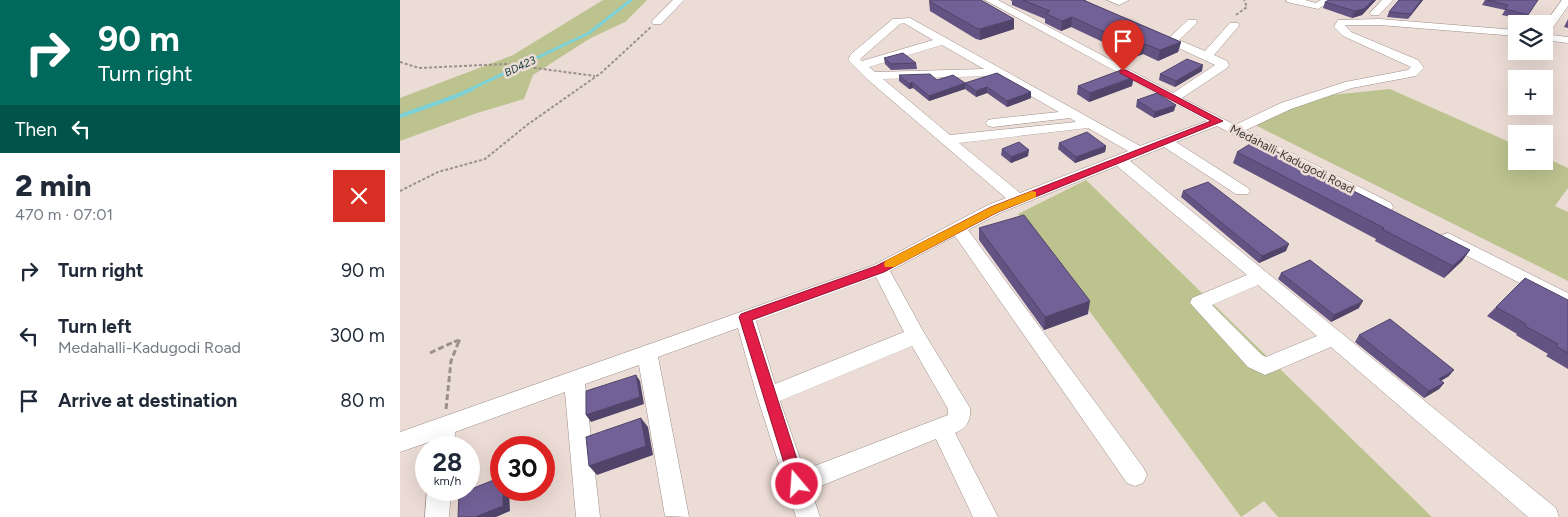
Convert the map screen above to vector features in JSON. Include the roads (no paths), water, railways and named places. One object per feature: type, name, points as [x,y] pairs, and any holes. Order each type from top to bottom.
[{"type":"street","points":[[657,22],[680,0]]},
{"type":"street","name":"Medahalli-Kadugodi Road","points":[[990,0],[1173,98],[1401,215]]},
{"type":"street","points":[[1112,0],[1119,2],[1124,0]]},
{"type":"street","points":[[1291,0],[1322,6],[1328,0]]},
{"type":"street","points":[[1375,13],[1388,0]]},
{"type":"street","points":[[1553,21],[1567,0]]},
{"type":"street","points":[[1018,200],[871,76],[854,60],[855,56],[897,20],[908,21],[1140,152]]},
{"type":"street","points":[[1207,56],[1232,20]]},
{"type":"street","points":[[1173,98],[1223,66],[1223,64],[1207,56],[1172,41],[1192,22]]},
{"type":"street","points":[[1235,130],[1286,106],[1349,84],[1412,73],[1418,68],[1414,64],[1347,34],[1339,27],[1342,22],[1380,22],[1508,32]]},
{"type":"street","points":[[1553,35],[1568,40]]},
{"type":"street","points":[[860,66],[942,41]]},
{"type":"street","points":[[871,76],[998,72]]},
{"type":"street","points":[[934,129],[1072,114]]},
{"type":"street","points":[[443,436],[574,380],[880,269],[994,210],[1218,121]]},
{"type":"street","points":[[946,140],[1090,124]]},
{"type":"street","points":[[1166,142],[1242,191]]},
{"type":"street","points":[[1119,160],[1154,186],[1547,517]]},
{"type":"street","points":[[958,228],[1135,475]]},
{"type":"street","points":[[1436,233],[1568,301]]},
{"type":"street","points":[[797,484],[955,423],[960,417],[959,408],[916,336],[880,269]]},
{"type":"street","points":[[1261,276],[1199,303],[1255,361],[1265,367],[1334,337]]},
{"type":"street","points":[[745,317],[768,396],[808,517]]},
{"type":"street","points":[[768,396],[916,336]]},
{"type":"street","points":[[647,354],[677,516]]},
{"type":"street","points":[[574,380],[588,517]]},
{"type":"street","points":[[941,427],[986,517]]},
{"type":"street","points":[[400,442],[415,440]]},
{"type":"street","points":[[437,517],[438,501]]},
{"type":"waterway","name":"BD423","points":[[469,90],[589,33],[631,0]]},
{"type":"waterway","name":"BD423","points":[[400,116],[472,89]]}]
